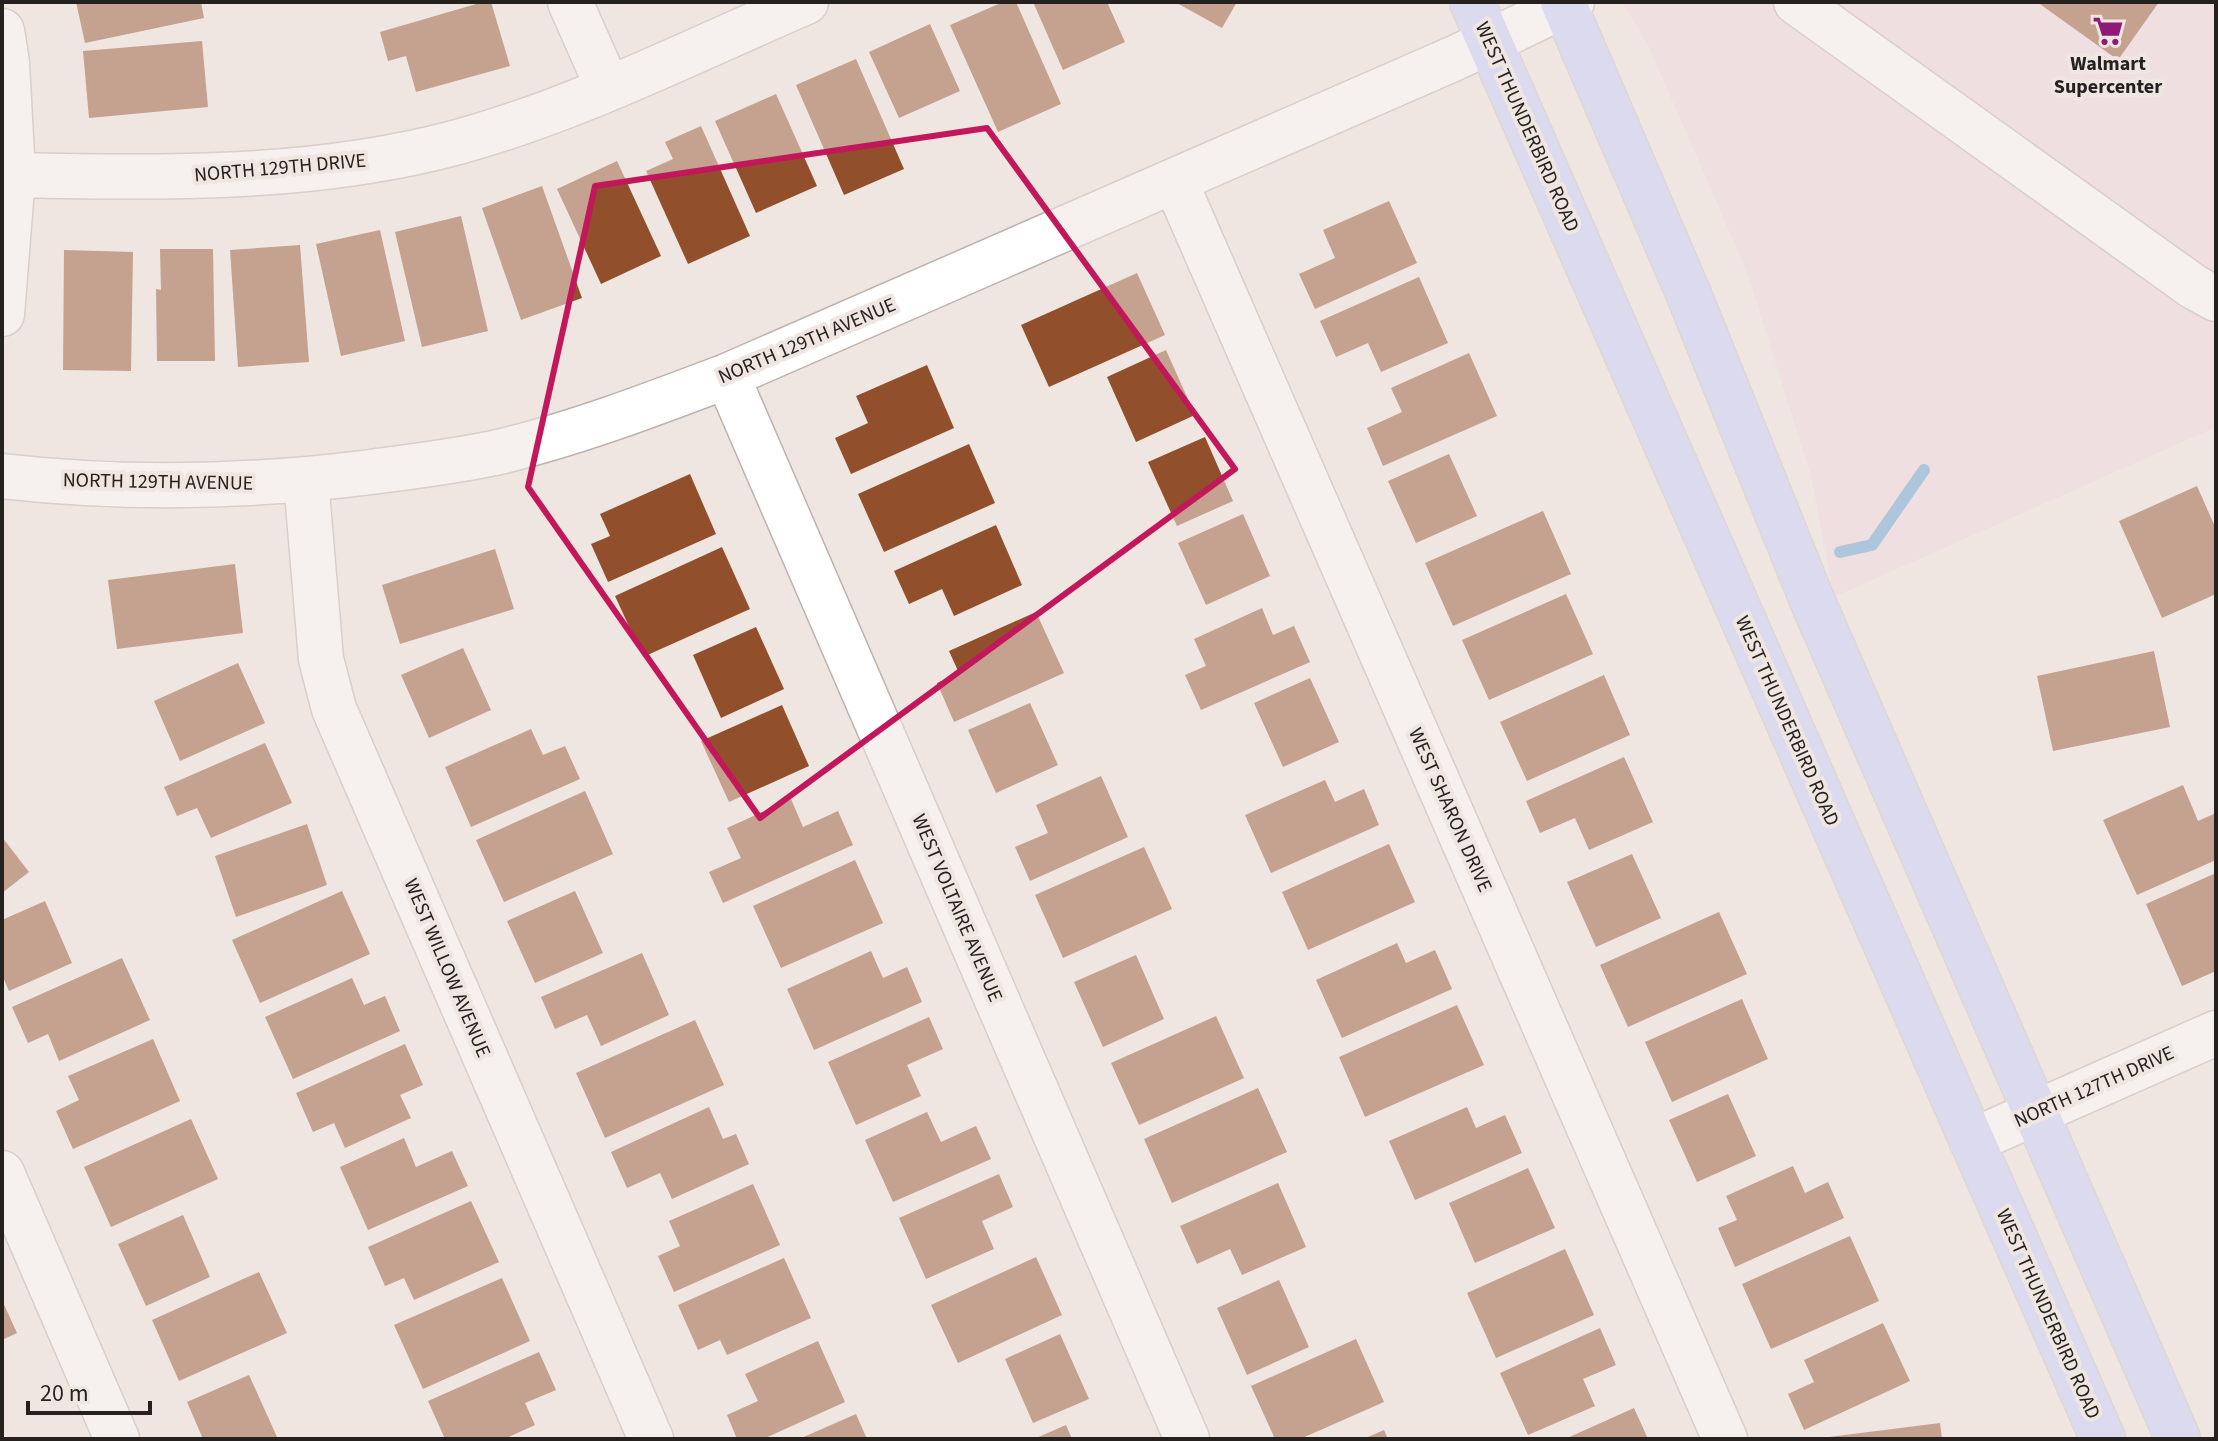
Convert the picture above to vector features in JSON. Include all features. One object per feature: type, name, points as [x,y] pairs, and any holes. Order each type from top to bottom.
[{"type":"main road","name":"WEST THUNDERBIRD ROAD","points":[[1472,2],[2103,1439]]},
{"type":"main road","points":[[1567,3],[1812,600],[2178,1439]]},
{"type":"street","points":[[570,2],[608,88]]},
{"type":"street","name":"NORTH 129TH DRIVE","points":[[13,175],[131,178],[320,168],[383,159],[521,123],[806,2]]},
{"type":"street","points":[[1796,2],[2194,287],[2216,299]]},
{"type":"street","name":"NORTH 129TH AVENUE","points":[[2,476],[120,485],[196,486],[306,480],[404,468],[501,451],[614,419],[727,376],[1175,181],[1490,43],[1567,3]]},
{"type":"street","points":[[2,31],[7,63],[13,175],[2,314]]},
{"type":"street","name":"WEST SHARON DRIVE","points":[[1175,181],[1725,1439]]},
{"type":"street","name":"WEST VOLTAIRE AVENUE","points":[[727,376],[1187,1439]]},
{"type":"street","name":"WEST WILLOW AVENUE","points":[[306,480],[321,659],[334,709],[651,1439]]},
{"type":"street","name":"NORTH 127TH DRIVE","points":[[1972,1141],[2216,1033]]},
{"type":"street","points":[[2,1173],[117,1439]]},
{"type":"highlighted area","points":[[987,128],[1235,469],[760,818],[528,487],[595,186]]},
{"type":"shaded area","points":[[1622,2],[2216,2],[2216,427],[1834,597],[1811,476],[1747,272],[1648,45]]},
{"type":"building","points":[[76,2],[201,2],[204,18],[85,43]]},
{"type":"building","points":[[491,2],[510,66],[416,92],[406,56],[388,61],[380,32]]},
{"type":"building","points":[[1003,2],[1016,2],[1061,104],[998,132],[950,25]]},
{"type":"building","points":[[1033,2],[1107,2],[1125,42],[1063,70]]},
{"type":"building","points":[[1175,2],[1237,2],[1222,28]]},
{"type":"building","name":"Walmart Supercenter","points":[[2037,2],[2159,2],[2118,60]]},
{"type":"building","points":[[930,24],[960,91],[899,118],[869,52]]},
{"type":"building","points":[[202,41],[208,107],[89,118],[83,51]]},
{"type":"building","points":[[856,59],[904,169],[844,195],[796,85]]},
{"type":"building","points":[[776,94],[817,186],[756,213],[715,121]]},
{"type":"building","points":[[701,126],[750,236],[688,264],[646,171],[673,159],[665,142]]},
{"type":"building","points":[[617,161],[661,256],[601,284],[557,189]]},
{"type":"building","points":[[542,186],[582,298],[521,320],[482,208]]},
{"type":"building","points":[[1389,201],[1417,263],[1315,309],[1299,274],[1335,258],[1323,230]]},
{"type":"building","points":[[461,216],[488,331],[422,347],[395,232]]},
{"type":"building","points":[[380,230],[405,341],[341,356],[316,244]]},
{"type":"building","points":[[300,245],[309,362],[238,367],[230,250]]},
{"type":"building","points":[[160,249],[213,249],[215,361],[157,361],[156,289],[161,290]]},
{"type":"building","points":[[64,250],[133,252],[131,371],[63,370]]},
{"type":"building","points":[[1137,273],[1165,335],[1049,387],[1021,325]]},
{"type":"building","points":[[1419,277],[1448,343],[1381,372],[1368,343],[1336,357],[1320,321]]},
{"type":"building","points":[[1166,350],[1195,415],[1136,442],[1107,377]]},
{"type":"building","points":[[1469,353],[1497,416],[1383,466],[1367,428],[1402,412],[1391,388]]},
{"type":"building","points":[[927,365],[954,428],[851,474],[835,438],[868,423],[856,396]]},
{"type":"building","points":[[1205,437],[1233,501],[1177,526],[1148,462]]},
{"type":"building","points":[[969,444],[995,503],[884,552],[858,494]]},
{"type":"building","points":[[1449,454],[1477,516],[1416,543],[1388,481]]},
{"type":"building","points":[[690,474],[716,534],[608,582],[591,544],[610,536],[600,514]]},
{"type":"building","points":[[2197,486],[2216,529],[2216,594],[2162,618],[2119,521]]},
{"type":"building","points":[[1543,511],[1571,574],[1453,626],[1425,563]]},
{"type":"building","points":[[1243,514],[1270,576],[1206,605],[1178,543]]},
{"type":"building","points":[[996,525],[1022,585],[954,616],[942,589],[909,604],[894,571]]},
{"type":"building","points":[[722,547],[750,609],[643,657],[615,596]]},
{"type":"building","points":[[495,549],[514,609],[400,644],[382,585]]},
{"type":"building","points":[[235,564],[243,633],[117,649],[108,580]]},
{"type":"building","points":[[1566,594],[1593,654],[1489,700],[1462,640]]},
{"type":"building","points":[[1262,608],[1273,635],[1294,626],[1310,662],[1201,710],[1185,675],[1206,666],[1194,639]]},
{"type":"building","points":[[1036,612],[1064,673],[954,722],[937,683],[959,673],[949,651]]},
{"type":"building","points":[[756,627],[784,689],[721,718],[693,655]]},
{"type":"building","points":[[463,648],[491,710],[429,738],[401,675]]},
{"type":"building","points":[[2154,651],[2170,727],[2053,751],[2037,676]]},
{"type":"building","points":[[238,663],[265,723],[180,761],[154,701]]},
{"type":"building","points":[[1604,675],[1630,735],[1527,781],[1500,722]]},
{"type":"building","points":[[1310,678],[1339,742],[1283,767],[1254,703]]},
{"type":"building","points":[[1030,703],[1058,765],[996,793],[968,730]]},
{"type":"building","points":[[782,705],[809,766],[729,802],[701,741]]},
{"type":"building","points":[[531,729],[543,755],[565,746],[580,779],[471,827],[445,767]]},
{"type":"building","points":[[265,743],[292,803],[211,838],[197,808],[177,816],[164,787]]},
{"type":"building","points":[[1624,757],[1653,822],[1589,850],[1575,818],[1540,833],[1526,801]]},
{"type":"building","points":[[1101,776],[1128,837],[1030,881],[1015,847],[1048,833],[1036,805]]},
{"type":"building","points":[[1325,780],[1335,802],[1364,789],[1379,825],[1271,873],[1245,815]]},
{"type":"building","points":[[2183,785],[2198,821],[2216,813],[2216,860],[2137,895],[2103,820]]},
{"type":"building","points":[[585,791],[613,854],[504,902],[476,840]]},
{"type":"building","points":[[791,799],[803,827],[838,811],[853,845],[723,903],[709,872],[741,858],[727,828]]},
{"type":"building","points":[[307,824],[327,885],[236,917],[215,856]]},
{"type":"building","points":[[2,837],[29,872],[2,893]]},
{"type":"building","points":[[1389,844],[1415,902],[1308,950],[1282,892]]},
{"type":"building","points":[[1144,847],[1172,909],[1063,958],[1035,895]]},
{"type":"building","points":[[1632,854],[1661,918],[1596,947],[1567,882]]},
{"type":"building","points":[[855,860],[883,923],[781,968],[753,906]]},
{"type":"building","points":[[2216,873],[2216,971],[2182,986],[2146,904]]},
{"type":"building","points":[[342,891],[370,954],[260,1003],[232,940]]},
{"type":"building","points":[[575,891],[603,953],[535,983],[507,921]]},
{"type":"building","points":[[45,901],[72,963],[9,991],[2,975],[2,920]]},
{"type":"building","points":[[1719,912],[1747,974],[1628,1027],[1600,965]]},
{"type":"building","points":[[1397,943],[1406,963],[1435,950],[1452,989],[1342,1038],[1316,980]]},
{"type":"building","points":[[871,951],[883,978],[907,967],[922,1002],[814,1050],[787,989]]},
{"type":"building","points":[[642,953],[669,1015],[601,1046],[587,1015],[555,1029],[541,997]]},
{"type":"building","points":[[1136,955],[1164,1019],[1103,1047],[1074,982]]},
{"type":"building","points":[[122,958],[150,1020],[59,1061],[48,1034],[28,1043],[12,1007]]},
{"type":"building","points":[[352,978],[364,1005],[385,996],[400,1031],[293,1079],[265,1017]]},
{"type":"building","points":[[1742,999],[1768,1059],[1672,1102],[1645,1042]]},
{"type":"building","points":[[1457,1005],[1484,1065],[1365,1117],[1339,1057]]},
{"type":"building","points":[[1216,1016],[1244,1078],[1139,1125],[1111,1063]]},
{"type":"building","points":[[929,1017],[943,1049],[907,1065],[921,1096],[856,1125],[828,1062]]},
{"type":"building","points":[[695,1020],[724,1085],[605,1138],[576,1073]]},
{"type":"building","points":[[153,1039],[180,1101],[73,1149],[56,1111],[79,1100],[68,1076]]},
{"type":"building","points":[[405,1044],[423,1085],[400,1095],[411,1118],[345,1148],[334,1123],[313,1132],[296,1093]]},
{"type":"building","points":[[1258,1088],[1287,1152],[1172,1203],[1144,1139]]},
{"type":"building","points":[[1728,1094],[1756,1156],[1697,1182],[1669,1120]]},
{"type":"building","points":[[709,1107],[723,1139],[736,1134],[749,1164],[672,1199],[660,1173],[627,1188],[611,1152]]},
{"type":"building","points":[[1467,1107],[1476,1128],[1505,1115],[1522,1153],[1415,1200],[1389,1141]]},
{"type":"building","points":[[927,1112],[941,1142],[976,1126],[991,1159],[893,1202],[865,1140]]},
{"type":"building","points":[[191,1119],[218,1179],[111,1227],[84,1167]]},
{"type":"building","points":[[404,1138],[416,1167],[452,1151],[468,1186],[368,1230],[340,1167]]},
{"type":"building","points":[[1793,1166],[1805,1193],[1828,1182],[1844,1218],[1735,1267],[1718,1228],[1737,1220],[1726,1196]]},
{"type":"building","points":[[1528,1168],[1555,1228],[1475,1263],[1449,1203]]},
{"type":"building","points":[[999,1174],[1013,1207],[982,1221],[994,1249],[926,1279],[899,1218]]},
{"type":"building","points":[[1278,1183],[1306,1247],[1242,1275],[1230,1249],[1197,1264],[1180,1226]]},
{"type":"building","points":[[753,1184],[780,1245],[674,1292],[658,1256],[680,1246],[669,1221]]},
{"type":"building","points":[[471,1201],[499,1262],[414,1300],[404,1278],[385,1286],[368,1247]]},
{"type":"building","points":[[183,1215],[210,1277],[146,1306],[118,1244]]},
{"type":"building","points":[[1850,1236],[1879,1301],[1771,1349],[1742,1284]]},
{"type":"building","points":[[1565,1249],[1594,1315],[1496,1358],[1467,1293]]},
{"type":"building","points":[[1036,1257],[1062,1315],[958,1363],[931,1305]]},
{"type":"building","points":[[784,1258],[811,1318],[727,1355],[720,1340],[698,1350],[678,1305]]},
{"type":"building","points":[[259,1272],[287,1333],[179,1381],[152,1320]]},
{"type":"building","points":[[502,1278],[530,1341],[423,1389],[394,1325]]},
{"type":"building","points":[[1279,1280],[1309,1347],[1247,1375],[1217,1308]]},
{"type":"building","points":[[2,1300],[17,1333],[2,1340]]},
{"type":"building","points":[[1883,1323],[1910,1381],[1804,1430],[1788,1394],[1814,1382],[1804,1360]]},
{"type":"building","points":[[1600,1328],[1616,1365],[1583,1379],[1595,1406],[1528,1435],[1500,1373]]},
{"type":"building","points":[[1060,1334],[1089,1399],[1033,1423],[1005,1359]]},
{"type":"building","points":[[1356,1339],[1384,1402],[1300,1439],[1275,1439],[1251,1386]]},
{"type":"building","points":[[818,1341],[845,1402],[763,1439],[737,1439],[727,1415],[758,1401],[745,1374]]},
{"type":"building","points":[[539,1352],[556,1390],[525,1403],[535,1425],[504,1439],[445,1439],[428,1401]]},
{"type":"building","points":[[249,1375],[277,1437],[203,1439],[187,1402]]},
{"type":"building","points":[[1634,1408],[1648,1439],[1565,1439]]},
{"type":"building","points":[[856,1414],[867,1439],[799,1439]]},
{"type":"building","points":[[1940,1423],[1942,1439],[1829,1439],[1829,1437]]},
{"type":"building","points":[[1066,1425],[1072,1439],[1034,1439]]},
{"type":"building","points":[[1384,1430],[1388,1439],[1363,1439]]},
{"type":"waterway","points":[[1840,552],[1872,545],[1924,470]]},
{"type":"place","name":"Walmart Supercenter","points":[[2108,31]]}]
